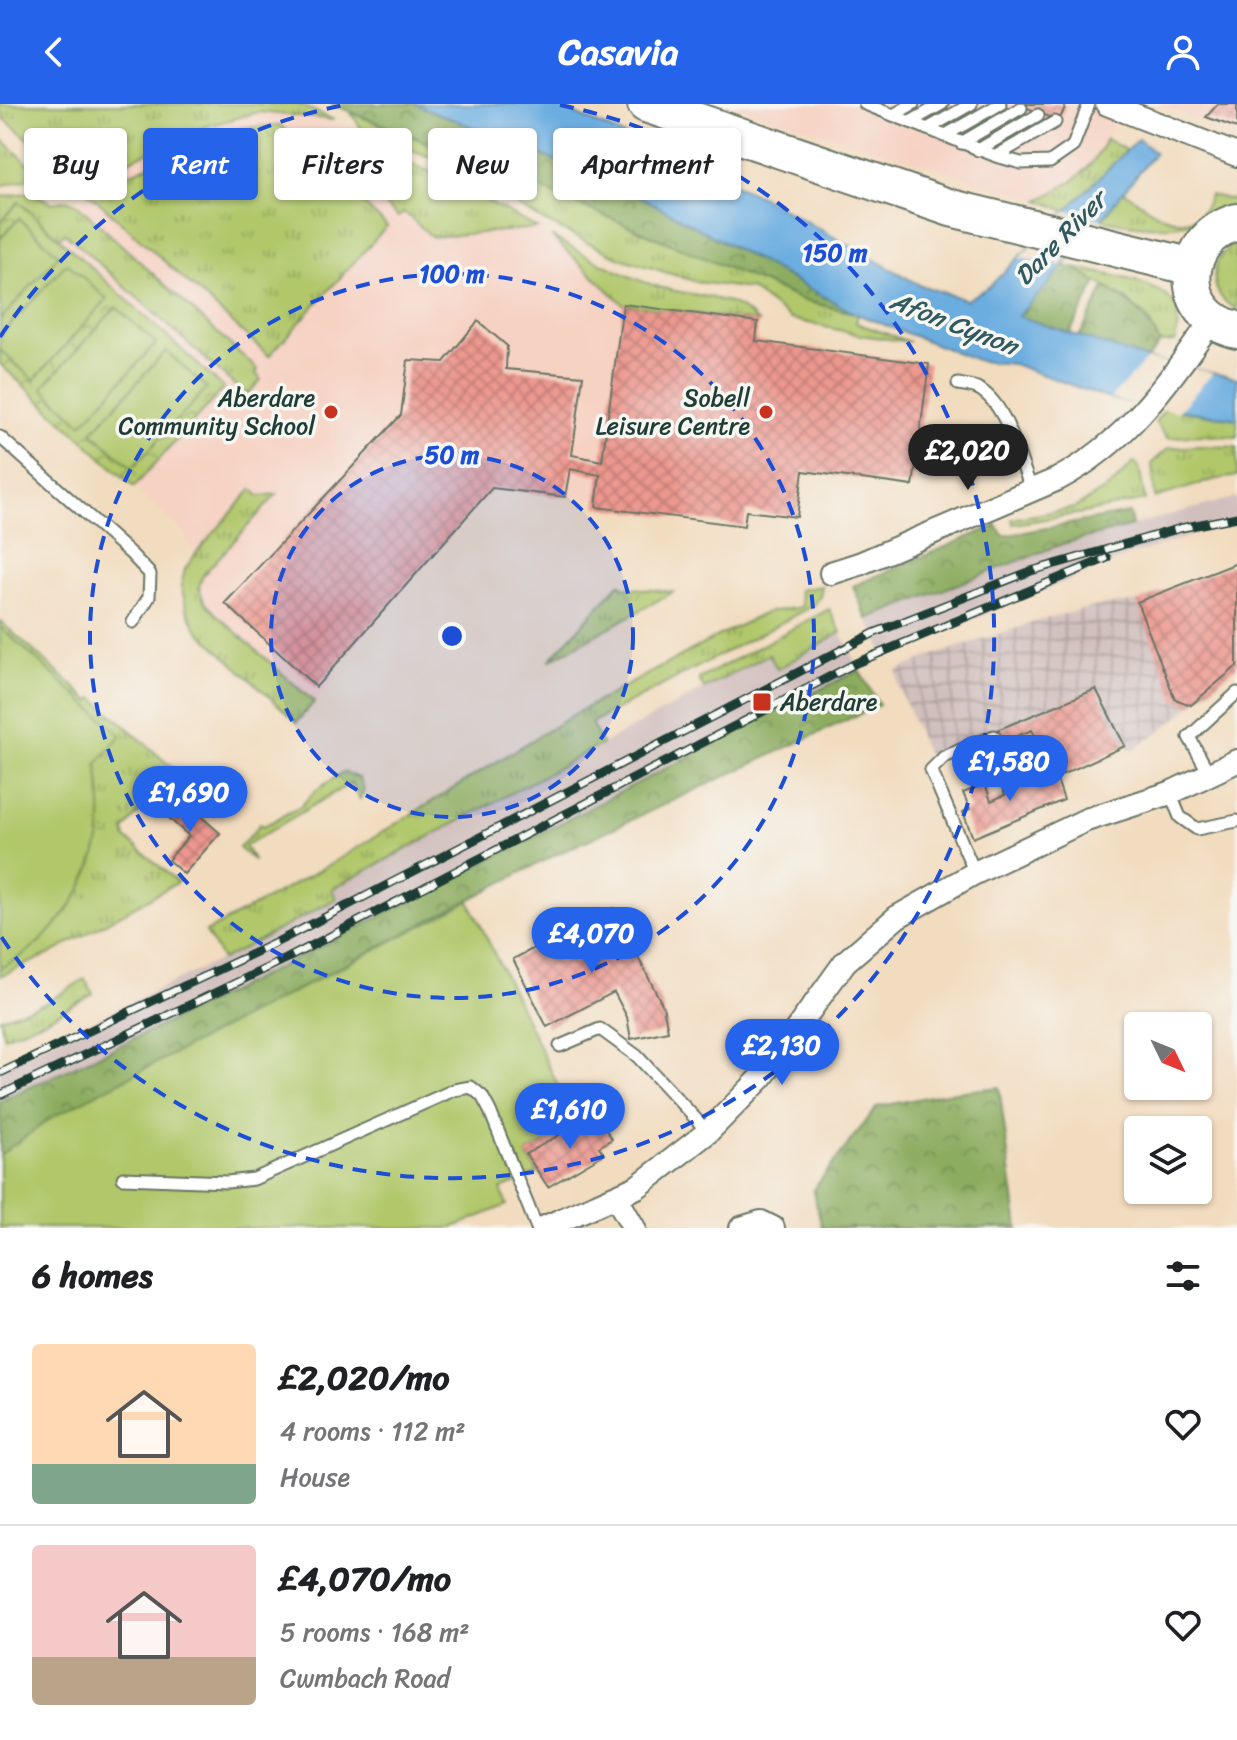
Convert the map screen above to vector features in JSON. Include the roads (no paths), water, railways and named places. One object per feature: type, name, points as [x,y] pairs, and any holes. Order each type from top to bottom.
[{"type":"main road","points":[[646,104],[951,208],[1193,267]]},
{"type":"main road","points":[[1225,324],[1195,296],[1193,267],[1198,250],[1209,236],[1224,225],[1237,222]]},
{"type":"street","points":[[1107,104],[1237,155]]},
{"type":"street","points":[[831,573],[859,564],[1082,466],[1106,450],[1148,406],[1179,366],[1225,324]]},
{"type":"street","points":[[540,1228],[637,1187],[708,1132],[762,1077],[845,962],[897,917],[975,873],[1086,820],[1170,793],[1237,761]]},
{"type":"street","points":[[616,1197],[634,1228]]},
{"type":"street","points":[[741,1228],[761,1222],[773,1228]]},
{"type":"lane","points":[[893,115],[913,104]]},
{"type":"lane","points":[[910,122],[942,104]]},
{"type":"lane","points":[[927,129],[971,104]]},
{"type":"lane","points":[[944,136],[1000,104]]},
{"type":"lane","points":[[875,106],[978,150],[1021,163],[1050,162],[1073,146],[1089,104]]},
{"type":"lane","points":[[961,143],[1021,108]]},
{"type":"lane","points":[[978,150],[1038,115]]},
{"type":"lane","points":[[996,156],[1055,122]]},
{"type":"lane","points":[[958,384],[977,388],[991,399],[1003,417],[1032,490]]},
{"type":"lane","points":[[0,437],[150,574],[149,597],[133,622]]},
{"type":"lane","points":[[1210,775],[1189,737],[1237,693]]},
{"type":"lane","points":[[975,873],[931,770],[944,757],[994,736]]},
{"type":"lane","points":[[1170,793],[1180,817],[1197,829],[1237,821]]},
{"type":"lane","points":[[560,1046],[600,1029],[637,1056],[708,1132]]},
{"type":"lane","points":[[123,1178],[227,1182],[254,1179],[454,1090],[471,1087],[482,1096],[490,1111],[540,1228]]},
{"type":"water","points":[[415,104],[553,104],[607,128],[553,128],[553,160],[537,153],[537,128],[474,128]]},
{"type":"water","points":[[1138,139],[1155,153],[1071,257],[1018,316],[1147,359],[1237,378],[1237,419],[1110,399],[1013,364],[979,361],[854,313],[646,200],[741,200],[741,188],[920,285],[966,300],[990,286]]},
{"type":"railway","points":[[0,1073],[275,943],[874,633],[1031,571],[1181,528],[1237,517]]},
{"type":"railway","points":[[0,1095],[286,959],[856,663],[1107,558]]},
{"type":"place","name":"Aberdare Community School","points":[[331,412]]},
{"type":"place","name":"Sobell Leisure Centre","points":[[766,412]]},
{"type":"place","name":"Aberdare","points":[[762,702]]},
{"type":"water label","name":"Dare River","points":[[1060,238]]},
{"type":"water label","name":"Afon Cynon","points":[[954,323]]}]
